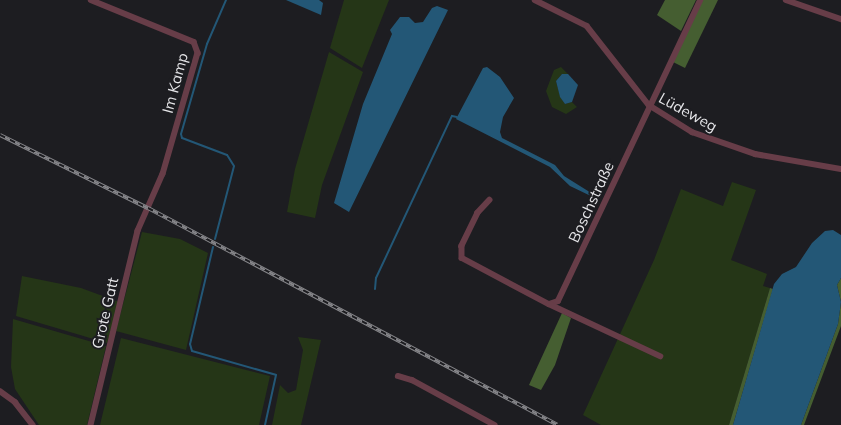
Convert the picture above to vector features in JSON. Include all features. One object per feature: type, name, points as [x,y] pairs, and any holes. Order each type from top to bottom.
[{"type":"street","name":"Im Kamp","points":[[91,0],[194,42],[198,48],[163,174],[148,208]]},
{"type":"street","name":"Lüdeweg","points":[[535,0],[580,21],[594,33],[649,105],[692,132],[732,148],[841,169]]},
{"type":"street","name":"Boschstraße","points":[[549,304],[558,301],[567,284],[649,105],[700,0]]},
{"type":"street","points":[[786,0],[841,19]]},
{"type":"street","points":[[490,200],[478,213],[462,246],[462,258],[549,304],[660,356]]},
{"type":"street","name":"Grote Gatt","points":[[91,425],[132,255],[148,208]]},
{"type":"street","points":[[398,376],[412,380],[495,425]]},
{"type":"street","points":[[0,391],[16,402],[33,425]]},
{"type":"green space","points":[[344,0],[389,0],[362,68],[330,48]]},
{"type":"green space","points":[[665,0],[696,0],[681,31],[657,15]]},
{"type":"green space","points":[[702,0],[718,0],[685,68],[673,62]]},
{"type":"green space","points":[[329,52],[363,72],[322,185],[315,218],[287,212],[295,169]]},
{"type":"green space","points":[[561,67],[568,74],[562,74],[556,81],[560,96],[565,104],[572,102],[577,107],[566,114],[552,107],[546,91],[554,70]]},
{"type":"green space","points":[[732,182],[756,190],[731,260],[767,274],[763,286],[770,288],[729,425],[601,425],[583,415],[654,260],[681,189],[723,206]]},
{"type":"green space","points":[[142,232],[180,239],[208,253],[186,350],[116,331]]},
{"type":"green space","points":[[22,276],[81,288],[119,302],[107,343],[16,316]]},
{"type":"green space","points":[[841,278],[841,302],[837,285]]},
{"type":"green space","points":[[770,288],[773,289],[733,425],[729,425]]},
{"type":"green space","points":[[841,302],[841,326],[804,425],[801,425],[838,324]]},
{"type":"green space","points":[[562,313],[571,318],[555,365],[541,390],[529,385]]},
{"type":"green space","points":[[13,319],[106,346],[87,425],[39,425],[15,389],[11,367]]},
{"type":"green space","points":[[298,337],[321,340],[301,425],[272,425],[280,385],[288,393],[296,390],[303,350]]},
{"type":"green space","points":[[121,338],[270,376],[259,425],[100,425]]},
{"type":"water","points":[[286,0],[319,0],[323,3],[321,15]]},
{"type":"water","points":[[437,6],[448,10],[349,212],[334,203],[363,104],[392,34],[390,30],[400,17],[409,17],[415,23],[423,22],[432,8]]},
{"type":"water","points":[[487,67],[500,77],[514,98],[503,117],[500,132],[502,138],[555,165],[564,176],[596,196],[595,198],[570,186],[550,167],[456,119],[483,68]]},
{"type":"water","points":[[562,74],[568,74],[578,85],[572,102],[565,104],[560,97],[556,81]]},
{"type":"water","points":[[833,230],[841,235],[841,278],[837,285],[841,302],[838,324],[801,425],[733,425],[774,284],[782,274],[796,267],[812,243],[825,231]]},
{"type":"waterway","points":[[215,239],[234,166],[227,155],[182,138],[181,134],[207,44],[226,0]]},
{"type":"waterway","points":[[375,289],[376,278],[452,116],[457,117]]},
{"type":"waterway","points":[[213,247],[190,344],[192,351],[276,375],[265,425]]},
{"type":"railway","points":[[0,135],[148,208],[557,425]]}]
